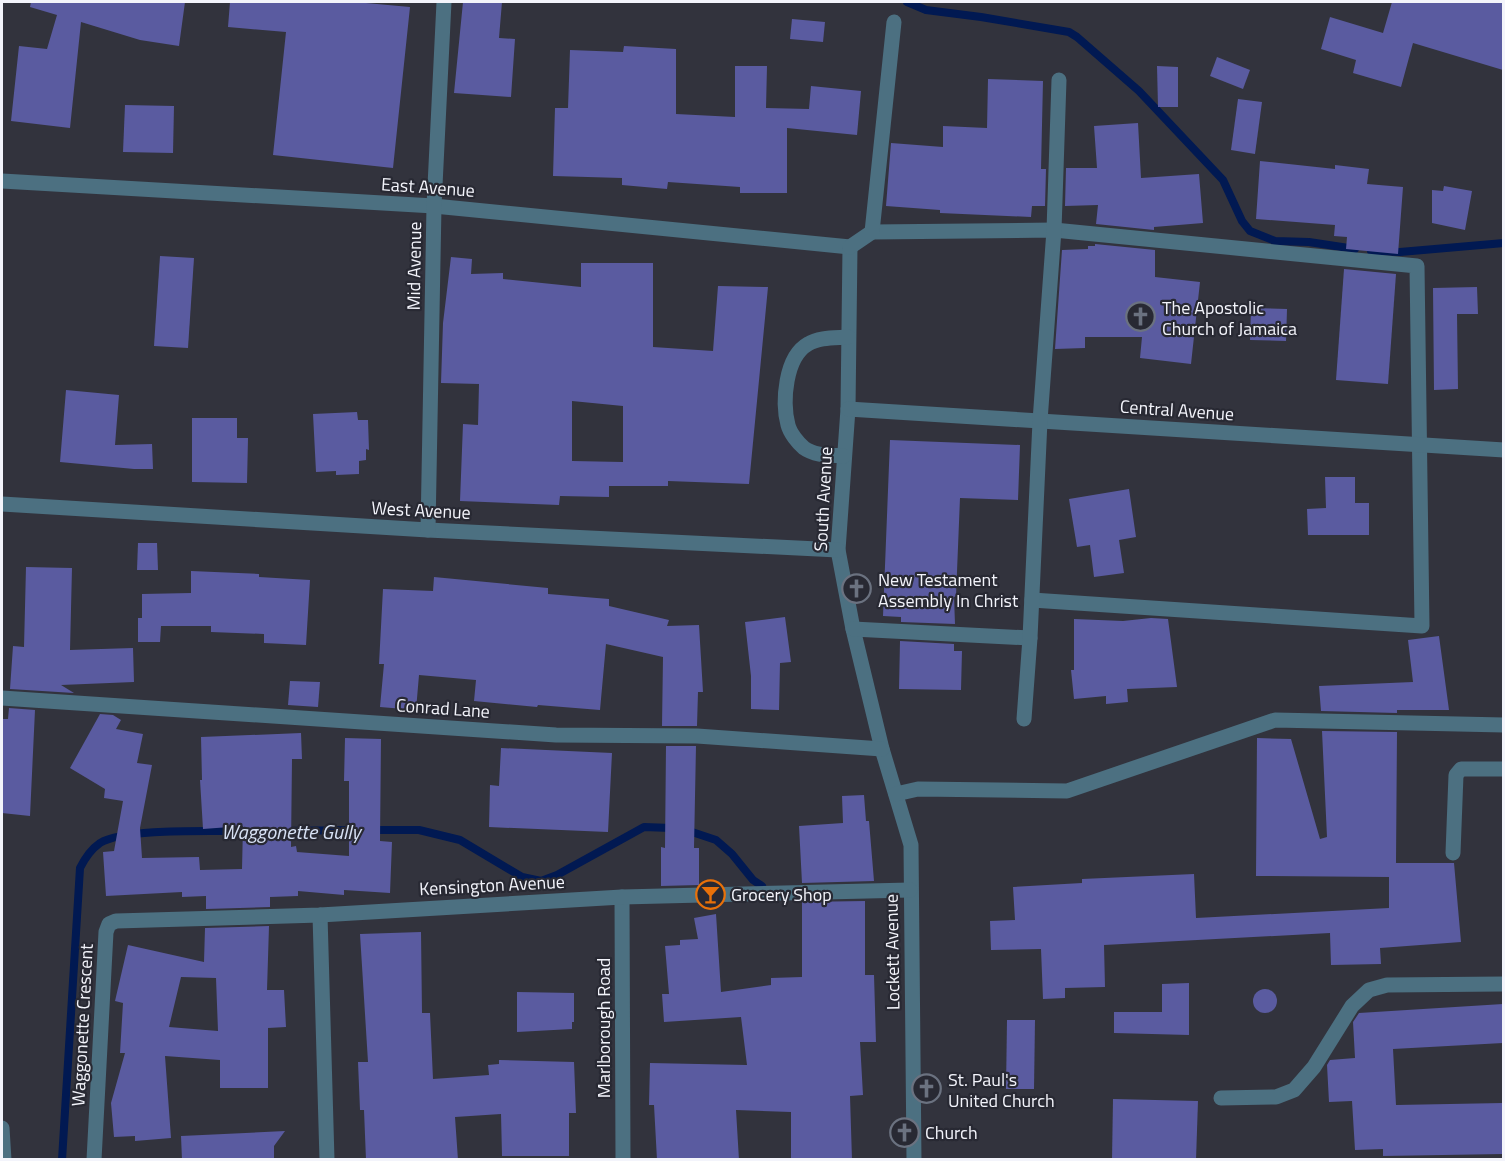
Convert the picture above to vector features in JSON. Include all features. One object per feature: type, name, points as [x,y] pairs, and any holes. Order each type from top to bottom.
[{"type":"street","name":"Mid Avenue","points":[[428,530],[434,206],[444,2]]},
{"type":"street","points":[[872,232],[894,22]]},
{"type":"street","points":[[1024,719],[1040,421],[1054,230],[1059,80]]},
{"type":"street","name":"East Avenue","points":[[2,181],[434,206],[850,247]]},
{"type":"street","points":[[850,247],[872,232],[1054,230],[1417,266],[1422,626],[1032,600]]},
{"type":"street","name":"South Avenue","points":[[850,247],[848,409],[838,550],[852,629],[882,749]]},
{"type":"street","points":[[844,456],[815,453],[796,440],[788,427],[786,382],[791,364],[798,351],[808,343],[820,339],[848,337]]},
{"type":"street","name":"Central Avenue","points":[[848,409],[1503,450]]},
{"type":"street","name":"West Avenue","points":[[2,504],[428,530],[838,550]]},
{"type":"street","points":[[852,629],[1030,638]]},
{"type":"street","name":"Conrad Lane","points":[[2,698],[556,735],[698,736],[882,749]]},
{"type":"street","points":[[896,794],[918,789],[1067,791],[1275,720],[1503,725]]},
{"type":"street","name":"Lockett Avenue","points":[[882,749],[911,845],[914,1160]]},
{"type":"street","points":[[1453,853],[1456,775],[1461,769],[1503,769]]},
{"type":"street","name":"Kensington Avenue","points":[[320,915],[622,897],[910,890]]},
{"type":"street","name":"Marlborough Road","points":[[622,897],[623,1160]]},
{"type":"street","points":[[320,915],[327,1160]]},
{"type":"street","name":"Waggonette Crescent","points":[[94,1160],[106,932],[109,924],[116,921],[320,915]]},
{"type":"street","points":[[1221,1098],[1276,1097],[1294,1090],[1314,1067],[1352,1006],[1369,990],[1387,985],[1503,984]]},
{"type":"street","points":[[2,1128],[4,1160]]},
{"type":"building","points":[[31,2],[185,2],[179,46],[140,40],[81,22],[70,128],[11,121],[19,46],[47,49],[57,15],[30,7]]},
{"type":"building","points":[[230,2],[355,2],[410,7],[393,168],[273,155],[286,32],[228,27]]},
{"type":"building","points":[[463,2],[502,2],[499,38],[515,39],[511,97],[454,93]]},
{"type":"building","points":[[1392,2],[1503,2],[1503,70],[1413,43],[1401,87],[1353,73],[1356,60],[1321,49],[1330,17],[1383,33]]},
{"type":"building","points":[[792,19],[825,22],[823,42],[790,39]]},
{"type":"building","points":[[624,46],[676,49],[676,114],[735,117],[735,66],[767,66],[766,108],[809,109],[811,86],[861,91],[857,135],[787,128],[787,193],[740,193],[740,187],[668,182],[667,189],[622,185],[622,178],[553,176],[555,108],[568,108],[570,50],[623,52]]},
{"type":"building","points":[[1217,57],[1250,70],[1243,89],[1210,76]]},
{"type":"building","points":[[1157,66],[1178,67],[1178,107],[1158,107]]},
{"type":"building","points":[[988,79],[1043,81],[1041,169],[1046,169],[1045,206],[1032,206],[1031,217],[940,213],[940,210],[886,206],[891,143],[943,147],[943,126],[987,128]]},
{"type":"building","points":[[1238,99],[1262,102],[1255,154],[1231,150]]},
{"type":"building","points":[[125,105],[174,106],[173,153],[123,152]]},
{"type":"building","points":[[1138,123],[1141,178],[1199,174],[1203,223],[1154,227],[1154,230],[1096,224],[1098,205],[1065,206],[1066,168],[1097,168],[1094,126]]},
{"type":"building","points":[[1260,161],[1335,169],[1335,165],[1369,169],[1367,184],[1403,187],[1398,254],[1346,249],[1347,237],[1334,236],[1335,225],[1256,219]]},
{"type":"building","points":[[1444,186],[1472,191],[1465,230],[1432,223],[1432,190],[1443,191]]},
{"type":"building","points":[[1095,244],[1155,250],[1155,277],[1200,282],[1191,364],[1140,358],[1142,337],[1085,337],[1085,348],[1055,349],[1062,250],[1088,249],[1088,246],[1095,246]]},
{"type":"building","points":[[160,256],[194,258],[188,348],[154,346]]},
{"type":"building","points":[[451,257],[472,259],[471,274],[503,273],[503,279],[581,287],[581,263],[653,263],[653,347],[713,351],[718,286],[768,287],[749,484],[668,481],[668,486],[609,486],[609,497],[560,496],[559,505],[460,501],[463,424],[478,425],[479,384],[441,383],[443,323]],"holes":[[[572,401],[623,406],[623,462],[572,461]]]},
{"type":"building","points":[[1344,269],[1396,274],[1388,384],[1336,380]]},
{"type":"building","points":[[1477,287],[1478,314],[1457,314],[1458,389],[1434,390],[1433,288]]},
{"type":"building","points":[[1251,308],[1287,309],[1286,341],[1250,340]]},
{"type":"building","points":[[66,390],[119,395],[115,445],[152,444],[153,469],[60,462]]},
{"type":"building","points":[[357,412],[358,420],[368,420],[369,450],[366,449],[366,460],[359,461],[359,474],[336,475],[336,471],[316,472],[313,414]]},
{"type":"building","points":[[192,418],[237,418],[237,438],[248,438],[247,483],[192,482]]},
{"type":"building","points":[[890,440],[1020,445],[1018,500],[960,498],[956,596],[954,597],[955,624],[901,622],[901,617],[883,616]]},
{"type":"building","points":[[1325,477],[1355,477],[1355,503],[1369,503],[1369,535],[1308,535],[1307,509],[1326,508]]},
{"type":"building","points":[[1129,489],[1136,537],[1119,540],[1124,573],[1094,577],[1090,545],[1077,547],[1069,499]]},
{"type":"building","points":[[138,543],[157,543],[158,570],[137,570]]},
{"type":"building","points":[[26,567],[72,568],[70,650],[133,648],[134,682],[61,685],[74,693],[10,689],[13,646],[24,647]]},
{"type":"building","points":[[191,571],[259,574],[259,577],[310,580],[306,645],[264,643],[264,634],[211,632],[211,626],[161,626],[160,642],[138,642],[138,618],[142,618],[142,594],[191,593]]},
{"type":"building","points":[[434,577],[548,588],[548,594],[609,599],[609,606],[669,620],[667,626],[699,625],[703,692],[698,692],[697,726],[662,726],[663,657],[606,644],[600,710],[474,701],[476,680],[419,675],[416,710],[380,707],[384,664],[379,664],[383,589],[433,591]]},
{"type":"building","points":[[785,617],[791,662],[780,663],[779,710],[751,709],[751,676],[745,622]]},
{"type":"building","points":[[1074,619],[1123,621],[1168,619],[1177,687],[1127,689],[1128,702],[1106,704],[1106,696],[1074,699],[1071,670],[1074,670]]},
{"type":"building","points":[[1439,636],[1449,710],[1397,710],[1397,713],[1321,711],[1319,686],[1413,682],[1408,640]]},
{"type":"building","points":[[900,641],[954,644],[954,651],[962,651],[961,690],[899,689]]},
{"type":"building","points":[[290,681],[320,682],[318,707],[288,705]]},
{"type":"building","points":[[9,708],[35,710],[30,816],[2,813],[2,719],[8,719]]},
{"type":"building","points":[[100,714],[113,715],[121,720],[116,729],[143,734],[137,763],[152,765],[140,828],[142,858],[199,857],[200,870],[242,869],[243,826],[203,829],[200,780],[202,780],[201,737],[301,733],[302,759],[292,759],[291,847],[296,846],[297,852],[349,856],[349,781],[344,781],[345,738],[381,739],[380,841],[392,842],[390,893],[344,890],[344,895],[298,891],[298,896],[270,897],[270,907],[206,909],[206,896],[182,897],[182,892],[106,896],[103,852],[114,851],[123,801],[104,798],[105,789],[70,768]]},
{"type":"building","points":[[1322,731],[1397,732],[1396,863],[1454,863],[1461,942],[1380,948],[1381,964],[1331,965],[1330,933],[1104,945],[1105,987],[1065,988],[1065,998],[1043,999],[1041,949],[991,950],[990,921],[1015,920],[1013,887],[1082,883],[1082,879],[1194,874],[1196,918],[1389,908],[1389,877],[1256,876],[1257,738],[1291,739],[1320,839],[1327,837]]},
{"type":"building","points":[[666,746],[696,746],[694,848],[699,848],[699,885],[661,886],[661,847],[665,848]]},
{"type":"building","points":[[501,748],[612,753],[608,832],[489,827],[490,785],[499,786]]},
{"type":"building","points":[[864,795],[866,821],[869,821],[874,881],[802,883],[799,826],[843,823],[842,796]]},
{"type":"building","points":[[865,901],[865,975],[874,975],[876,1042],[860,1042],[863,1095],[850,1096],[852,1160],[791,1160],[791,1112],[736,1110],[739,1160],[657,1160],[654,1105],[649,1105],[650,1063],[747,1065],[741,1017],[664,1022],[662,994],[669,994],[665,946],[680,945],[680,940],[698,939],[694,918],[716,914],[721,992],[771,985],[771,978],[802,977],[802,902]]},
{"type":"building","points":[[269,926],[267,990],[284,990],[286,1027],[268,1028],[268,1088],[220,1088],[220,1060],[165,1056],[171,1138],[135,1141],[135,1136],[114,1137],[111,1103],[125,1053],[120,1053],[123,1003],[115,1001],[128,945],[204,962],[205,928]],"holes":[[[181,977],[216,978],[218,1031],[169,1027]]]},
{"type":"building","points":[[421,932],[422,1013],[430,1013],[433,1079],[489,1075],[488,1065],[499,1064],[499,1060],[574,1062],[576,1113],[569,1113],[569,1156],[502,1156],[501,1114],[455,1117],[458,1160],[366,1160],[364,1110],[360,1110],[358,1062],[368,1062],[360,934]]},
{"type":"building","points":[[1189,983],[1189,1035],[1114,1033],[1114,1012],[1162,1012],[1162,984]]},
{"type":"building","points":[[1265,989],[1274,992],[1277,1001],[1274,1010],[1265,1013],[1256,1010],[1253,1001],[1256,992]]},
{"type":"building","points":[[517,992],[574,993],[572,1029],[517,1032]]},
{"type":"building","points":[[1503,1004],[1503,1043],[1393,1049],[1396,1105],[1503,1103],[1503,1154],[1383,1156],[1383,1149],[1355,1150],[1352,1101],[1329,1102],[1327,1065],[1330,1060],[1355,1058],[1353,1022],[1359,1013]]},
{"type":"building","points":[[1007,1020],[1035,1020],[1034,1089],[1006,1089]]},
{"type":"building","points":[[1113,1099],[1198,1101],[1196,1160],[1112,1160]]},
{"type":"building","points":[[285,1131],[274,1146],[274,1160],[182,1160],[181,1136]]},
{"type":"waterway","points":[[907,2],[926,10],[1069,32],[1139,91],[1223,180],[1242,221],[1250,231],[1275,241],[1309,242],[1355,249]]},
{"type":"waterway","points":[[1371,251],[1400,252],[1504,243]]},
{"type":"waterway","name":"Waggonette Gully","points":[[371,830],[419,830],[460,840],[522,877],[541,881],[557,875],[644,827],[671,828],[716,840],[732,854],[753,880],[762,886]]},
{"type":"waterway","name":"Waggonette Gully","points":[[281,831],[358,830]]},
{"type":"waterway","name":"Waggonette Gully","points":[[62,1160],[80,868],[84,861],[100,843],[112,838],[151,832],[253,831]]},
{"type":"place","name":"The Apostolic Church of Jamaica","points":[[1141,317]]},
{"type":"place","name":"New Testament Assembly In Christ","points":[[857,589]]},
{"type":"place","name":"Grocery Shop","points":[[710,894]]},
{"type":"place","name":"St. Paul's United Church","points":[[927,1089]]},
{"type":"place","name":"Church","points":[[904,1132]]}]
